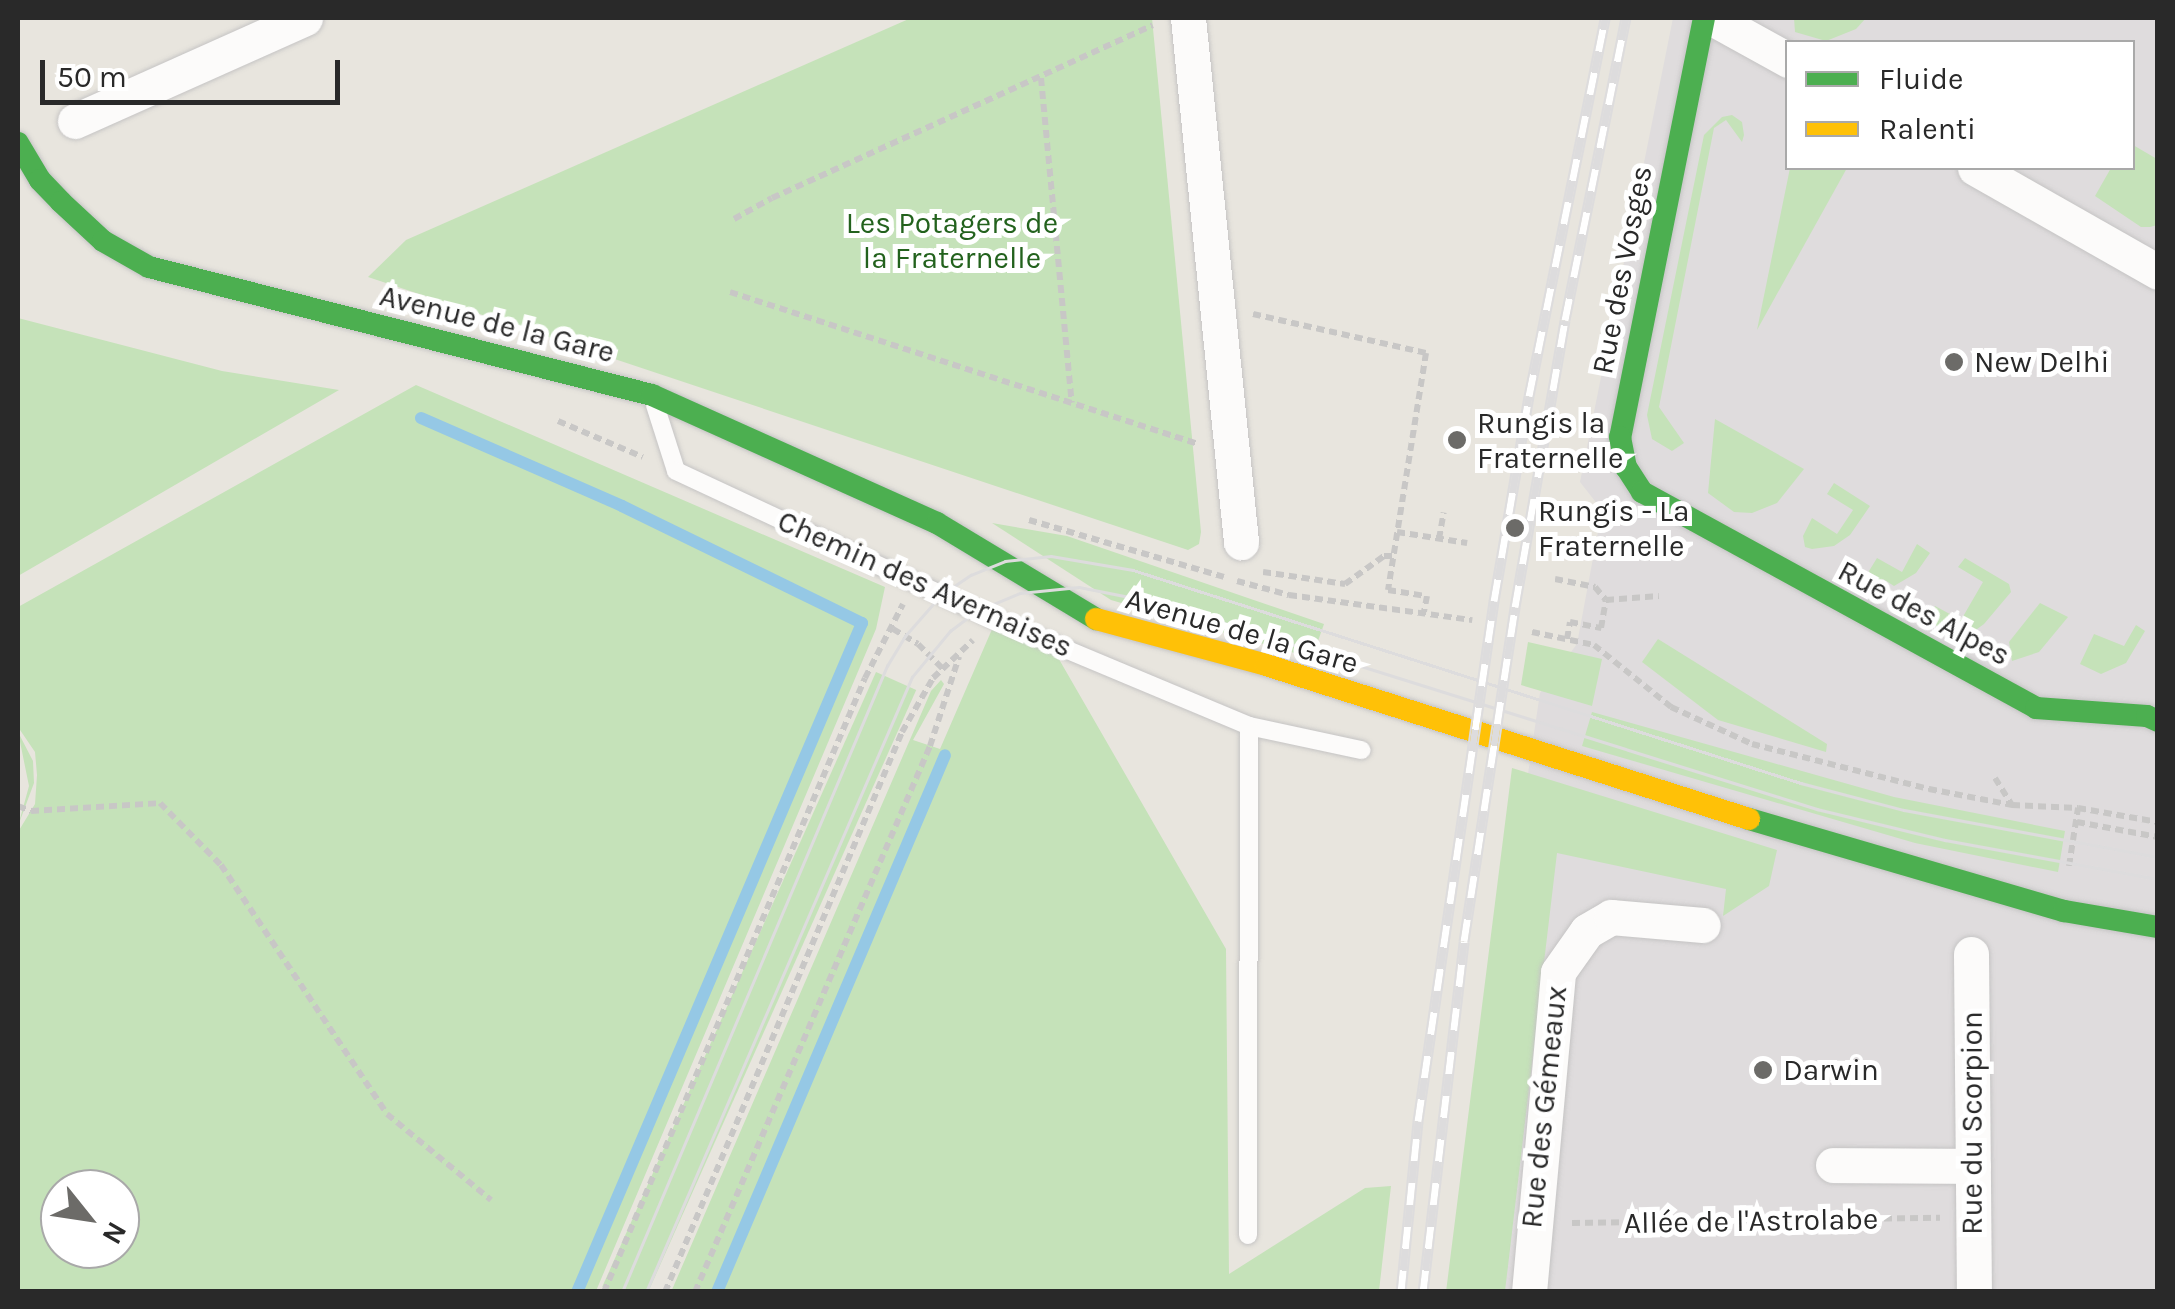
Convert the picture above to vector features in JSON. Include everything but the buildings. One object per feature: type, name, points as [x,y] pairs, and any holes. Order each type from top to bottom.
[{"type":"main road","name":"Rue des Vosges","points":[[1675,512],[1642,492],[1626,467],[1620,436],[1704,18]]},
{"type":"main road","name":"Avenue de la Gare","points":[[18,143],[40,180],[61,202],[125,255],[178,276],[652,394],[937,523],[1094,619],[1266,665],[1688,801],[2064,911],[2158,927]]},
{"type":"main road","name":"Rue des Alpes","points":[[1675,512],[2036,708],[2158,720]]},
{"type":"street","points":[[76,121],[305,18]]},
{"type":"street","points":[[1712,18],[1785,58]]},
{"type":"street","points":[[1173,20],[1220,323],[1245,559]]},
{"type":"street","points":[[1979,170],[2158,272]]},
{"type":"street","name":"Rue des Gémeaux","points":[[1529,1292],[1531,1224],[1558,972],[1588,930],[1611,917],[1703,925]]},
{"type":"street","name":"Rue du Scorpion","points":[[1971,954],[1974,1292]]},
{"type":"street","name":"Allée de l'Astrolabe","points":[[1833,1166],[1973,1166]]},
{"type":"lane","name":"Chemin des Avernaises","points":[[652,394],[676,472],[996,620],[1249,726],[1361,750]]},
{"type":"lane","points":[[1248,1235],[1249,726]]},
{"type":"path","points":[[734,219],[772,198],[1173,20]]},
{"type":"path","points":[[1042,78],[1072,403]]},
{"type":"path","points":[[730,292],[1198,444]]},
{"type":"path","points":[[1220,323],[1426,354],[1388,590],[1426,596],[1424,612]]},
{"type":"path","points":[[1439,539],[1444,512]]},
{"type":"path","points":[[1012,515],[1289,594],[1472,620]]},
{"type":"path","points":[[1397,532],[1467,543]]},
{"type":"path","points":[[1232,579],[1245,559],[1345,584],[1384,556],[1393,556]]},
{"type":"path","points":[[604,1292],[857,696],[893,629],[913,580]]},
{"type":"path","points":[[1555,580],[1595,587],[1606,600]]},
{"type":"path","points":[[1606,600],[1660,596]]},
{"type":"path","points":[[1567,639],[1570,622],[1601,628],[1606,600]]},
{"type":"path","points":[[665,1292],[902,732],[933,678],[996,620]]},
{"type":"path","points":[[893,629],[918,644],[944,670]]},
{"type":"path","points":[[1532,632],[1594,645],[1671,707],[1752,744],[2012,805],[2078,808],[2158,822]]},
{"type":"path","points":[[695,1292],[930,746],[961,650]]},
{"type":"path","points":[[1995,778],[2012,805]]},
{"type":"path","points":[[18,806],[31,811],[160,803],[220,865],[387,1114],[491,1200]]},
{"type":"path","points":[[2066,882],[2078,808]]},
{"type":"path","points":[[2077,822],[2158,837]]},
{"type":"path","name":"Allée de l'Astrolabe","points":[[1531,1224],[1971,1218]]},
{"type":"shaded area","points":[[1673,18],[2157,18],[2157,1291],[1475,1292],[1528,774],[1540,693],[1577,644],[1602,510],[1580,482]]},
{"type":"green space","name":"Les Potagers de la Fraternelle","points":[[911,18],[1152,18],[1201,532],[1199,544],[1188,550],[368,277],[406,240]]},
{"type":"green space","points":[[1794,18],[1866,18],[1856,29],[1828,40],[1795,32]]},
{"type":"green space","points":[[1732,115],[1742,122],[1744,135],[1742,142],[1726,120],[1714,128],[1659,407],[1684,443],[1672,451],[1652,439],[1647,415],[1704,135],[1722,117]]},
{"type":"green space","points":[[2135,146],[2157,159],[2157,225],[2141,227],[2095,196],[2110,170],[2135,170]]},
{"type":"green space","points":[[1790,170],[1846,170],[1757,330]]},
{"type":"green space","points":[[18,318],[222,371],[339,390],[18,576]]},
{"type":"green space","points":[[416,385],[885,587],[876,629],[596,1291],[18,1291],[18,832],[35,804],[37,775],[35,752],[18,727],[18,607]]},
{"type":"green space","points":[[1715,419],[1804,469],[1777,503],[1752,513],[1734,512],[1708,493]]},
{"type":"green space","points":[[1834,483],[1870,506],[1850,535],[1834,546],[1805,547],[1803,536],[1812,518],[1837,534],[1853,510],[1827,494]]},
{"type":"green space","points":[[992,523],[1067,536],[1324,624],[1312,658],[1111,600]]},
{"type":"green space","points":[[1917,544],[1930,553],[1916,573],[1894,586],[1883,579],[1875,589],[1869,571],[1877,558],[1902,572]]},
{"type":"green space","points":[[1965,558],[2009,584],[2011,592],[1984,624],[1962,640],[1928,621],[1935,606],[1961,620],[1983,582],[1958,567]]},
{"type":"green space","points":[[2040,603],[2068,617],[2039,652],[2012,661],[2009,642]]},
{"type":"green space","points":[[2136,625],[2145,631],[2126,663],[2101,674],[2080,664],[2094,634],[2124,646]]},
{"type":"green space","points":[[993,627],[1056,654],[1226,949],[1229,1274],[1365,1188],[1391,1186],[1379,1291],[671,1292],[931,691],[941,680],[944,684],[913,740],[940,749]]},
{"type":"green space","points":[[1658,639],[1827,744],[1826,752],[1718,720],[1642,662]]},
{"type":"green space","points":[[1528,642],[1602,659],[1592,706],[1521,685]]},
{"type":"green space","points":[[876,672],[916,690],[648,1292],[614,1292],[602,1287]]},
{"type":"green space","points":[[1592,712],[1894,797],[2065,831],[2058,872],[1915,843],[1582,746]]},
{"type":"green space","points":[[18,732],[33,761],[34,783],[18,826],[29,786]]},
{"type":"green space","points":[[1512,768],[1777,850],[1769,886],[1723,916],[1726,889],[1557,853],[1505,1291],[1446,1292]]},
{"type":"waterway","points":[[421,418],[622,506],[862,623],[577,1292]]},
{"type":"waterway","points":[[717,1292],[945,755]]},
{"type":"tram line","points":[[622,1292],[887,666],[905,636],[941,595],[971,575],[1005,561],[1051,556],[1133,570],[1801,783],[1904,810],[2158,857]]},
{"type":"tram line","points":[[646,1292],[912,677],[950,631],[977,611],[1020,593],[1079,587],[1160,603],[1817,809],[1945,840],[2158,879]]},
{"type":"railway","points":[[1401,1292],[1418,1121],[1494,601],[1529,396],[1605,18]]},
{"type":"railway","points":[[1423,1292],[1464,941],[1515,607],[1565,320],[1626,18]]},
{"type":"traffic: fast","points":[[1704,18],[1620,437],[1626,467],[1642,492],[2036,708],[2147,716],[2158,721]]},
{"type":"traffic: fast","points":[[18,143],[40,180],[61,202],[103,241],[149,267],[652,395],[937,523],[1096,619]]},
{"type":"traffic: fast","points":[[1749,819],[2064,911],[2158,927]]},
{"type":"traffic: slow","points":[[1096,619],[1266,665],[1749,819]]},
{"type":"place","name":"New Delhi","points":[[1954,362]]},
{"type":"place","name":"Rungis la Fraternelle","points":[[1457,440]]},
{"type":"place","name":"Rungis - La Fraternelle","points":[[1515,528]]},
{"type":"place","name":"Darwin","points":[[1763,1070]]}]
